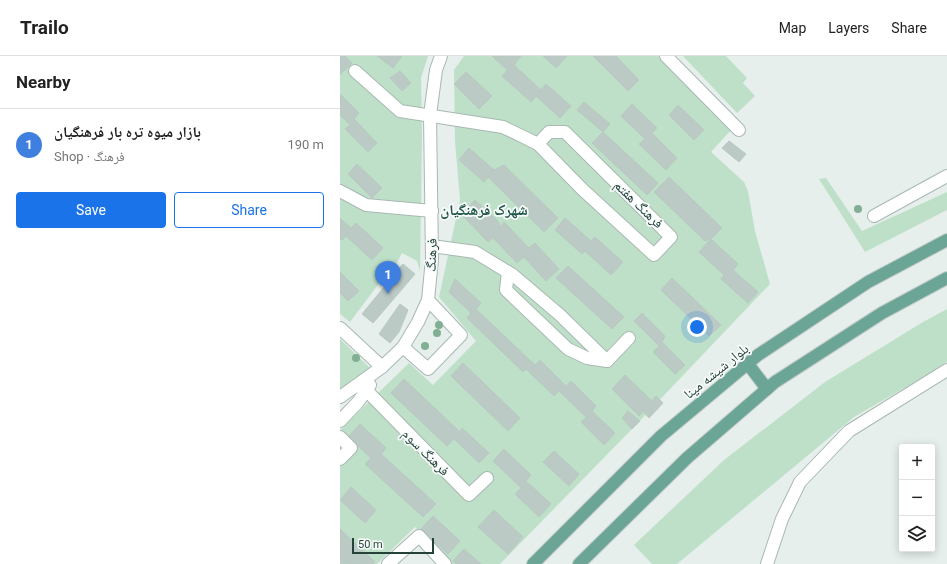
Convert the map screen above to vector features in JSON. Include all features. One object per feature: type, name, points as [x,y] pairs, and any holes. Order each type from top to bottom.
[{"type":"main road","name":"بلوار شیشه مینا","points":[[533,564],[661,436],[758,355],[868,282],[947,240]]},
{"type":"main road","points":[[579,564],[687,458],[775,382],[882,313],[947,278]]},
{"type":"main road","points":[[748,364],[767,389]]},
{"type":"street","name":"فرهنگ","points":[[340,397],[382,367],[402,347],[418,322],[428,300],[432,259],[430,115],[436,70],[441,56]]},
{"type":"street","points":[[666,56],[738,130]]},
{"type":"street","name":"فرهنگ هفتم","points":[[355,71],[400,111],[503,127],[538,144],[582,189],[654,255],[672,237],[565,132],[550,132],[538,144]]},
{"type":"street","points":[[874,216],[947,176]]},
{"type":"street","points":[[340,191],[366,205],[432,211]]},
{"type":"street","points":[[432,246],[475,252],[508,272],[560,315],[607,361]]},
{"type":"street","points":[[508,272],[506,290],[568,348],[587,358],[607,361]]},
{"type":"street","points":[[402,347],[428,369],[461,335],[428,300]]},
{"type":"street","points":[[340,328],[382,367]]},
{"type":"street","points":[[607,361],[629,338]]},
{"type":"street","name":"فرهنگ","points":[[340,421],[358,402],[382,367]]},
{"type":"street","points":[[767,564],[782,519],[800,482],[848,431],[947,370]]},
{"type":"street","name":"فرهنگ سوم","points":[[366,390],[469,495],[487,478]]},
{"type":"street","points":[[340,437],[351,448],[340,460]]},
{"type":"street","points":[[388,564],[419,536],[445,564]]},
{"type":"green space","points":[[340,56],[428,56],[421,78],[422,136],[420,271],[417,261],[402,253],[393,270],[383,278],[350,322],[340,314]]},
{"type":"green space","points":[[464,56],[658,56],[731,130],[711,152],[744,182],[748,191],[755,231],[770,284],[632,429],[500,564],[449,564],[415,527],[377,564],[340,564],[340,430],[409,363],[433,385],[476,341],[439,297],[460,200],[455,141],[454,70]]},
{"type":"green space","points":[[683,56],[726,56],[747,78],[743,83],[755,96],[737,113]]},
{"type":"green space","points":[[826,178],[862,231],[947,192],[947,210],[865,252],[819,179]]},
{"type":"green space","points":[[947,309],[947,362],[854,417],[677,564],[652,564],[634,545],[724,460],[825,382]]},
{"type":"green space","points":[[340,339],[372,370],[340,391]]},
{"type":"building","points":[[340,56],[345,56],[352,63],[340,75]]},
{"type":"building","points":[[377,56],[402,56],[393,68]]},
{"type":"building","points":[[492,56],[521,56],[514,65],[541,90],[546,84],[571,106],[560,118],[536,96],[531,102],[502,76],[507,70]]},
{"type":"building","points":[[543,56],[567,56],[556,68]]},
{"type":"building","points":[[593,56],[616,56],[639,80],[628,91]]},
{"type":"building","points":[[400,71],[411,83],[402,91],[390,78]]},
{"type":"building","points":[[466,72],[492,96],[479,109],[454,84]]},
{"type":"building","points":[[340,94],[359,113],[354,119],[377,143],[368,152],[345,129],[350,125],[340,115]]},
{"type":"building","points":[[584,102],[610,124],[603,132],[577,110]]},
{"type":"building","points":[[632,104],[657,128],[652,133],[677,158],[666,170],[639,144],[645,139],[621,116]]},
{"type":"building","points":[[678,105],[704,130],[694,140],[669,115]]},
{"type":"building","points":[[603,132],[658,183],[647,195],[592,143]]},
{"type":"building","points":[[729,141],[746,154],[739,162],[722,148]]},
{"type":"building","points":[[469,148],[494,170],[484,182],[459,160]]},
{"type":"building","points":[[357,164],[382,188],[372,198],[348,174]]},
{"type":"building","points":[[504,165],[558,218],[544,232],[488,177],[494,170]]},
{"type":"building","points":[[669,177],[722,228],[711,239],[705,241],[654,192]]},
{"type":"building","points":[[475,200],[498,221],[501,227],[504,222],[529,248],[535,243],[559,269],[546,281],[524,257],[517,263],[493,238],[488,242],[461,214]]},
{"type":"building","points":[[340,218],[351,228],[356,223],[383,248],[372,260],[346,236],[342,240],[340,239]]},
{"type":"building","points":[[565,218],[591,241],[595,237],[623,262],[611,275],[585,251],[582,254],[555,230]]},
{"type":"building","points":[[711,239],[738,264],[733,270],[758,292],[748,303],[721,279],[724,275],[699,252]]},
{"type":"building","points":[[403,264],[415,274],[373,323],[362,314]]},
{"type":"building","points":[[568,266],[624,317],[612,329],[556,278]]},
{"type":"building","points":[[340,272],[359,291],[348,301],[340,293]]},
{"type":"building","points":[[672,278],[721,325],[709,336],[661,290]]},
{"type":"building","points":[[455,279],[481,303],[476,309],[535,365],[540,360],[566,386],[571,381],[596,406],[592,411],[615,433],[604,445],[581,422],[586,417],[559,391],[554,396],[526,369],[523,372],[467,318],[471,313],[449,292]]},
{"type":"building","points":[[400,304],[408,310],[399,332],[390,343],[379,334]]},
{"type":"building","points":[[642,313],[665,336],[662,342],[685,365],[675,374],[653,352],[659,346],[634,321]]},
{"type":"building","points":[[463,363],[520,418],[508,431],[451,376]]},
{"type":"building","points":[[625,375],[652,401],[639,416],[612,389]]},
{"type":"building","points":[[404,379],[460,432],[462,428],[489,453],[479,463],[454,439],[447,446],[391,393]]},
{"type":"building","points":[[656,396],[663,403],[649,418],[643,411]]},
{"type":"building","points":[[628,411],[640,421],[632,429],[622,418]]},
{"type":"building","points":[[360,424],[386,448],[381,454],[436,504],[423,517],[365,464],[371,458],[348,437]]},
{"type":"building","points":[[504,449],[531,475],[526,481],[551,504],[539,517],[515,494],[521,488],[493,461]]},
{"type":"building","points":[[554,451],[579,474],[569,486],[543,462]]},
{"type":"building","points":[[351,487],[376,510],[365,523],[340,500]]},
{"type":"building","points":[[494,510],[523,537],[508,554],[478,527]]},
{"type":"building","points":[[433,516],[460,541],[448,554],[421,529]]},
{"type":"building","points":[[340,529],[375,562],[373,564],[340,563]]},
{"type":"building","points":[[464,549],[481,564],[457,564],[453,561]]},
{"type":"place","name":"بازار میوه تره بار فرهنگیان","points":[[388,294]]},
{"type":"district","name":"شهرک فرهنگیان","points":[[484,210]]}]
